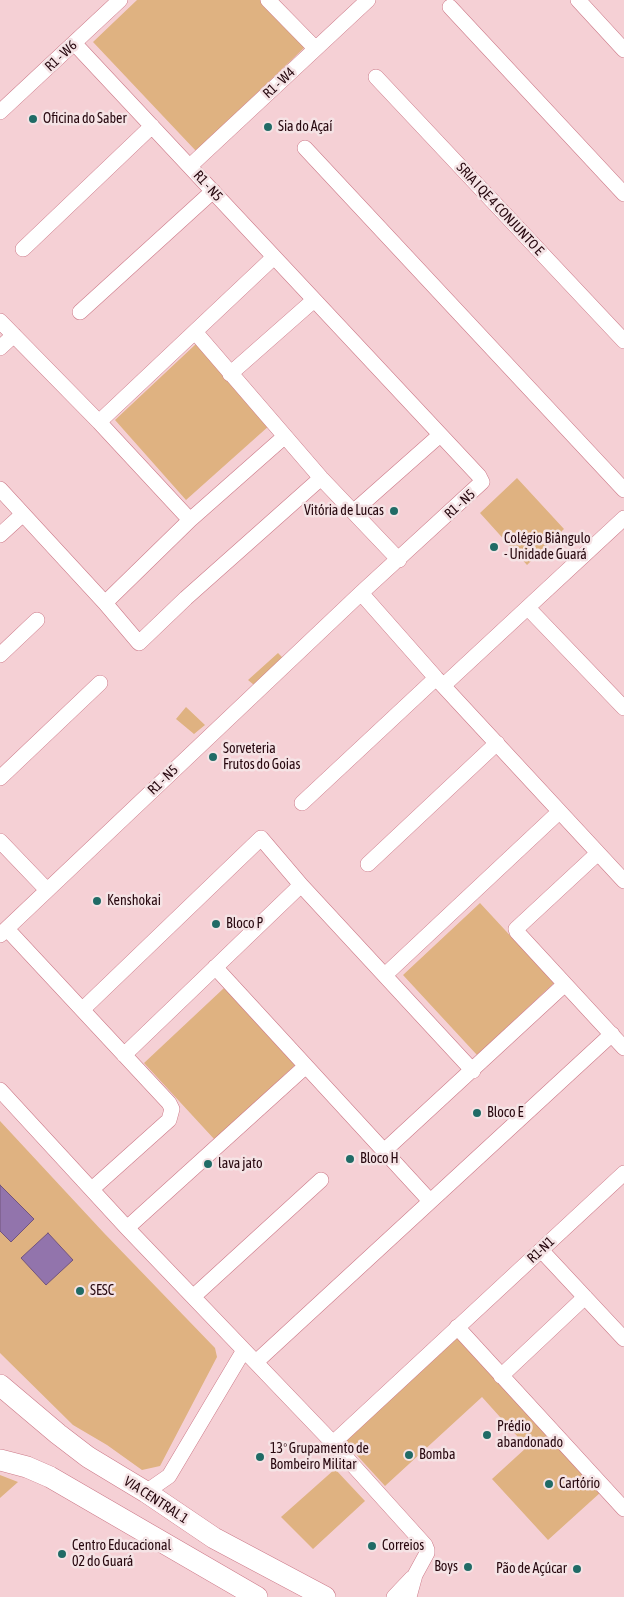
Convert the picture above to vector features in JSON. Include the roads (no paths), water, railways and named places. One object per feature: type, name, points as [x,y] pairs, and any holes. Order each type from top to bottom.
[{"type":"main road","points":[[0,1375],[10,1384],[23,1405]]},
{"type":"main road","name":"VIA CENTRAL 1","points":[[0,1385],[88,1457],[146,1492],[214,1538],[325,1597]]},
{"type":"main road","points":[[0,1460],[27,1467],[50,1477],[257,1597]]},
{"type":"main road","points":[[214,1538],[223,1577]]},
{"type":"street","points":[[268,0],[315,48]]},
{"type":"street","name":"R1 - W4","points":[[190,166],[368,0]]},
{"type":"street","points":[[578,0],[624,50]]},
{"type":"street","name":"R1 - W6","points":[[0,112],[74,44],[115,2]]},
{"type":"street","points":[[450,7],[624,194]]},
{"type":"street","name":"R1 - N5","points":[[4,932],[361,593],[482,482],[479,476],[74,44]]},
{"type":"street","name":"SRIA I QE 4 CONJUNTO E","points":[[376,77],[624,341]]},
{"type":"street","points":[[23,249],[152,126]]},
{"type":"street","points":[[305,148],[624,490]]},
{"type":"street","points":[[80,312],[212,191]]},
{"type":"street","points":[[99,422],[196,333],[274,257]]},
{"type":"street","points":[[230,374],[314,300]]},
{"type":"street","points":[[0,321],[99,422],[190,520]]},
{"type":"street","points":[[196,333],[284,437],[399,560]]},
{"type":"street","points":[[0,348],[14,335]]},
{"type":"street","points":[[353,512],[440,435]]},
{"type":"street","points":[[105,602],[190,520],[284,437]]},
{"type":"street","points":[[0,490],[105,602],[139,643],[186,598],[321,478]]},
{"type":"street","points":[[0,535],[24,514]]},
{"type":"street","points":[[302,803],[440,681],[528,608],[624,518]]},
{"type":"street","points":[[361,593],[624,881]]},
{"type":"street","points":[[528,608],[624,708]]},
{"type":"street","points":[[0,655],[37,620]]},
{"type":"street","points":[[0,778],[100,683]]},
{"type":"street","points":[[368,864],[497,744]]},
{"type":"street","points":[[385,976],[560,812]]},
{"type":"street","points":[[83,1009],[261,838],[301,885],[473,1071]]},
{"type":"street","points":[[0,841],[47,890]]},
{"type":"street","points":[[598,853],[516,927],[517,932],[624,1048]]},
{"type":"street","points":[[124,1055],[214,966],[301,885]]},
{"type":"street","points":[[4,932],[83,1009],[169,1103],[172,1109],[169,1120],[92,1189]]},
{"type":"street","points":[[214,966],[430,1201]]},
{"type":"street","points":[[384,1151],[473,1071],[565,984]]},
{"type":"street","points":[[256,1362],[612,1034]]},
{"type":"street","points":[[128,1228],[306,1066]]},
{"type":"street","points":[[0,1090],[128,1228],[333,1443],[427,1548],[427,1553],[415,1575],[409,1597]]},
{"type":"street","name":"R1-N1","points":[[333,1443],[624,1173]]},
{"type":"street","points":[[194,1296],[321,1180]]},
{"type":"street","points":[[541,1250],[622,1332]]},
{"type":"street","points":[[501,1376],[585,1296]]},
{"type":"street","points":[[457,1327],[624,1509]]},
{"type":"street","points":[[146,1492],[169,1476],[244,1350]]},
{"type":"street","points":[[168,1508],[169,1476]]},
{"type":"street","points":[[394,1597],[415,1575]]},
{"type":"place","name":"Oficina do Saber","points":[[33,119]]},
{"type":"place","name":"Sia do Açaí","points":[[268,127]]},
{"type":"place","name":"Vitória de Lucas","points":[[394,511]]},
{"type":"place","name":"Colégio Biângulo - Unidade Guará","points":[[494,547]]},
{"type":"place","name":"Sorveteria Frutos do Goias","points":[[213,757]]},
{"type":"place","name":"Kenshokai","points":[[97,901]]},
{"type":"place","name":"Bloco P","points":[[216,924]]},
{"type":"place","name":"Bloco E","points":[[477,1113]]},
{"type":"place","name":"Bloco H","points":[[350,1159]]},
{"type":"place","name":"lava jato","points":[[208,1164]]},
{"type":"place","name":"SESC","points":[[80,1291]]},
{"type":"place","name":"Prédio abandonado","points":[[487,1435]]},
{"type":"place","name":"Bomba","points":[[409,1455]]},
{"type":"place","name":"13º Grupamento de Bombeiro Militar","points":[[260,1457]]},
{"type":"place","name":"Cartório","points":[[549,1484]]},
{"type":"place","name":"Correios","points":[[372,1546]]},
{"type":"place","name":"Centro Educacional 02 do Guará","points":[[62,1554]]},
{"type":"place","name":"Boys","points":[[468,1567]]},
{"type":"place","name":"Pão de Açúcar","points":[[577,1569]]}]
